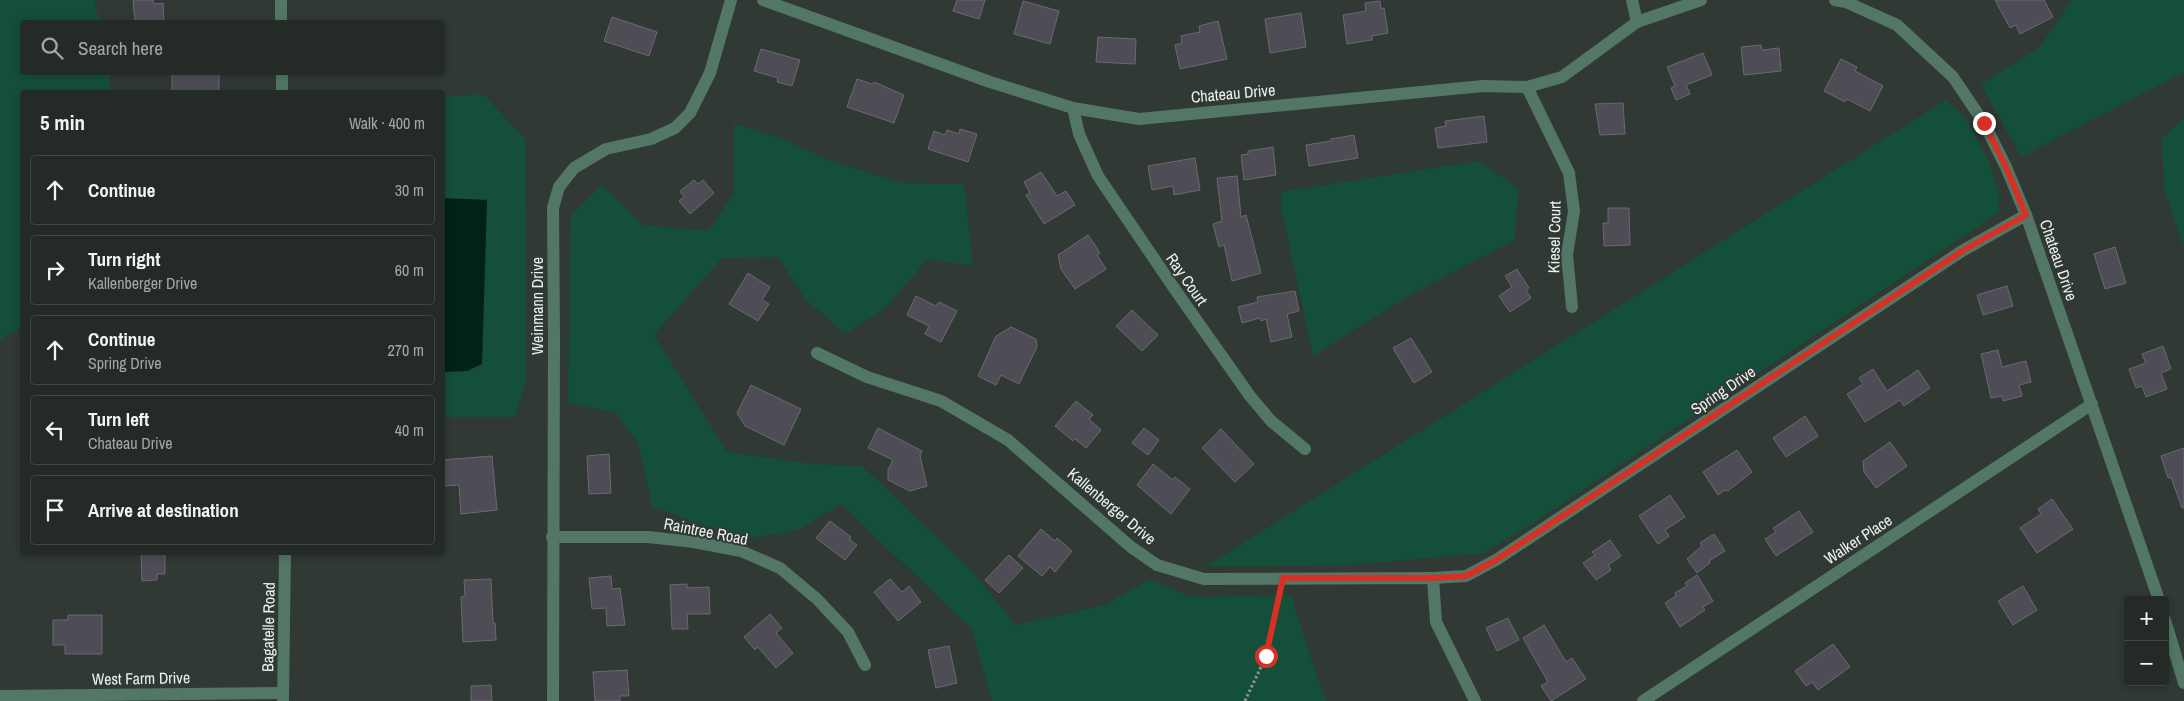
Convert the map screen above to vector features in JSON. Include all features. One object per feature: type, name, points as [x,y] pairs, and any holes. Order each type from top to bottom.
[{"type":"street","points":[[281,0],[281,20]]},
{"type":"street","name":"Weinmann Drive","points":[[553,701],[554,337],[552,208],[559,187],[574,168],[606,149],[650,139],[675,128],[690,113],[710,73],[731,0]]},
{"type":"street","name":"Chateau Drive","points":[[763,0],[990,82],[1072,108],[1139,118],[1482,86],[1527,87],[1562,77],[1637,22],[1702,0]]},
{"type":"street","points":[[1632,0],[1637,22]]},
{"type":"street","name":"Chateau Drive","points":[[1835,0],[1846,2],[1897,26],[1953,77],[1984,123],[2006,167],[2026,215],[2158,596]]},
{"type":"street","points":[[282,75],[282,90]]},
{"type":"street","name":"Kiesel Court","points":[[1527,87],[1569,173],[1574,211],[1567,256],[1572,307]]},
{"type":"street","name":"Ray Court","points":[[1072,108],[1078,134],[1098,176],[1176,291],[1250,396],[1271,421],[1305,448]]},
{"type":"street","name":"Spring Drive","points":[[1433,578],[1466,576],[1496,560],[1962,251],[2026,215]]},
{"type":"street","name":"Kallenberger Drive","points":[[817,353],[867,377],[941,401],[1008,440],[1131,547],[1157,565],[1204,579],[1433,578]]},
{"type":"street","name":"Walker Place","points":[[1643,701],[2092,404]]},
{"type":"street","name":"Raintree Road","points":[[552,537],[648,537],[694,542],[741,552],[780,568],[817,600],[848,632],[865,665]]},
{"type":"street","name":"Bagatelle Road","points":[[283,697],[285,555]]},
{"type":"street","points":[[1433,578],[1436,622],[1475,701]]},
{"type":"street","points":[[2169,633],[2184,683]]},
{"type":"street","name":"West Farm Drive","points":[[0,696],[283,697]]},
{"type":"path","points":[[1245,701],[1266,656],[1283,578]]},
{"type":"shaded area","points":[[0,0],[95,0],[95,7],[100,20],[20,20],[20,75],[110,75],[109,90],[20,90],[20,328],[0,340]]},
{"type":"shaded area","points":[[2072,0],[2184,0],[2184,72],[2021,157],[1981,84],[2039,48]]},
{"type":"shaded area","points":[[483,94],[525,138],[526,379],[515,417],[445,417],[445,372],[467,371],[482,364],[487,200],[445,198],[445,97]]},
{"type":"shaded area","points":[[1946,100],[1965,117],[1990,164],[1998,191],[2000,212],[1528,526],[1484,553],[1349,565],[1205,567]]},
{"type":"shaded area","points":[[2184,117],[2184,247],[2164,190],[2162,139]]},
{"type":"shaded area","points":[[734,124],[778,137],[831,161],[902,183],[964,184],[973,266],[928,259],[883,310],[845,334],[805,299],[778,257],[722,258],[654,335],[727,452],[813,464],[862,466],[970,569],[1016,625],[1105,605],[1150,579],[1190,597],[1290,595],[1316,675],[1327,701],[992,701],[972,629],[841,504],[798,530],[747,539],[652,506],[638,443],[615,413],[568,403],[571,216],[602,185],[642,225],[708,231],[734,193]]},
{"type":"shaded area","points":[[1478,161],[1518,188],[1515,240],[1413,293],[1313,356],[1282,212],[1281,192]]},
{"type":"shaded area","points":[[445,198],[487,200],[482,364],[467,371],[445,372]]},
{"type":"building","points":[[133,0],[153,0],[154,4],[163,3],[164,20],[135,20]]},
{"type":"building","points":[[957,0],[985,0],[979,19],[953,11]]},
{"type":"building","points":[[1995,0],[2044,0],[2053,17],[2020,34],[2016,25],[2010,28]]},
{"type":"building","points":[[1023,1],[1059,11],[1050,44],[1014,34]]},
{"type":"building","points":[[1380,1],[1381,9],[1384,8],[1388,33],[1372,36],[1372,40],[1347,44],[1343,15],[1366,11],[1365,3]]},
{"type":"building","points":[[1301,13],[1306,47],[1270,53],[1265,19]]},
{"type":"building","points":[[612,17],[657,32],[649,56],[604,41]]},
{"type":"building","points":[[1218,21],[1227,59],[1180,69],[1175,45],[1182,43],[1181,36],[1200,32],[1199,26]]},
{"type":"building","points":[[1098,37],[1136,39],[1135,64],[1096,62]]},
{"type":"building","points":[[1761,45],[1762,50],[1779,48],[1781,71],[1744,75],[1741,47]]},
{"type":"building","points":[[761,49],[800,60],[792,86],[777,82],[778,78],[754,71]]},
{"type":"building","points":[[1703,53],[1712,75],[1686,85],[1690,94],[1676,100],[1671,88],[1675,86],[1667,67]]},
{"type":"building","points":[[1841,59],[1857,67],[1855,71],[1883,86],[1870,111],[1847,99],[1845,102],[1824,91]]},
{"type":"building","points":[[172,75],[219,75],[219,90],[172,90]]},
{"type":"building","points":[[857,79],[872,84],[874,82],[904,95],[894,123],[847,107]]},
{"type":"building","points":[[1623,103],[1625,134],[1600,135],[1595,104]]},
{"type":"building","points":[[1484,116],[1487,142],[1438,148],[1435,128],[1446,126],[1445,121]]},
{"type":"building","points":[[960,129],[977,134],[968,162],[928,149],[934,131],[945,135],[947,130],[959,134]]},
{"type":"building","points":[[1354,135],[1358,158],[1309,166],[1306,145]]},
{"type":"building","points":[[1273,147],[1276,175],[1244,180],[1241,155],[1248,154],[1248,151]]},
{"type":"building","points":[[1195,158],[1200,190],[1174,195],[1173,186],[1152,190],[1148,166]]},
{"type":"building","points":[[1041,172],[1057,196],[1066,191],[1075,205],[1044,224],[1026,195],[1030,193],[1024,182]]},
{"type":"building","points":[[1237,176],[1241,217],[1246,215],[1261,273],[1232,281],[1224,245],[1219,247],[1213,224],[1222,221],[1217,178]]},
{"type":"building","points":[[694,180],[698,184],[703,180],[714,193],[690,214],[679,201],[684,197],[680,191]]},
{"type":"building","points":[[1608,208],[1629,208],[1630,245],[1604,246],[1603,223],[1608,223]]},
{"type":"building","points":[[1088,235],[1100,253],[1097,255],[1106,269],[1075,289],[1061,269],[1058,255]]},
{"type":"building","points":[[2115,247],[2126,283],[2105,289],[2094,254]]},
{"type":"building","points":[[1517,269],[1529,288],[1526,290],[1531,298],[1510,312],[1499,296],[1512,287],[1505,276]]},
{"type":"building","points":[[748,273],[770,287],[762,300],[769,304],[758,321],[729,304]]},
{"type":"building","points":[[2007,286],[2013,306],[1983,315],[1977,295]]},
{"type":"building","points":[[1295,291],[1299,311],[1287,314],[1292,337],[1271,342],[1266,319],[1261,321],[1260,318],[1242,323],[1238,307],[1258,302],[1257,297]]},
{"type":"building","points":[[916,296],[936,306],[939,302],[957,311],[941,342],[925,334],[929,326],[907,315]]},
{"type":"building","points":[[1132,310],[1158,335],[1142,351],[1116,326]]},
{"type":"building","points":[[1011,327],[1036,339],[1037,347],[1019,384],[1001,375],[996,385],[978,376],[996,336]]},
{"type":"building","points":[[1411,338],[1432,372],[1414,383],[1393,348]]},
{"type":"building","points":[[2163,346],[2171,369],[2161,373],[2167,389],[2146,397],[2142,386],[2136,388],[2129,369],[2146,363],[2142,354]]},
{"type":"building","points":[[1998,350],[2002,367],[2026,361],[2031,382],[2019,385],[2022,396],[2003,401],[2002,396],[1991,398],[1981,354]]},
{"type":"building","points":[[1873,369],[1887,391],[1918,370],[1930,388],[1904,406],[1900,400],[1865,422],[1847,394],[1863,384],[1859,378]]},
{"type":"building","points":[[751,385],[801,409],[784,445],[745,426],[737,413]]},
{"type":"building","points":[[1076,401],[1093,415],[1089,419],[1101,430],[1086,448],[1075,439],[1073,441],[1055,426]]},
{"type":"building","points":[[1805,416],[1818,436],[1786,457],[1773,438]]},
{"type":"building","points":[[878,428],[922,451],[920,456],[927,486],[910,491],[888,480],[888,470],[893,460],[868,448]]},
{"type":"building","points":[[1144,428],[1159,440],[1148,455],[1132,443]]},
{"type":"building","points":[[1221,429],[1254,464],[1235,482],[1202,448]]},
{"type":"building","points":[[1890,442],[1907,466],[1876,488],[1864,472],[1863,461]]},
{"type":"building","points":[[2184,448],[2184,508],[2182,508],[2171,477],[2168,478],[2161,456]]},
{"type":"building","points":[[1737,450],[1752,472],[1728,491],[1725,490],[1718,495],[1703,472]]},
{"type":"building","points":[[609,454],[611,493],[589,494],[587,456]]},
{"type":"building","points":[[492,456],[497,510],[461,514],[459,485],[445,486],[445,460]]},
{"type":"building","points":[[1153,464],[1173,480],[1175,477],[1190,489],[1171,514],[1137,485]]},
{"type":"building","points":[[1670,495],[1685,517],[1665,530],[1669,536],[1658,544],[1639,516]]},
{"type":"building","points":[[2052,499],[2073,529],[2037,553],[2020,528],[2041,514],[2038,509]]},
{"type":"building","points":[[1799,511],[1813,532],[1776,556],[1765,539],[1776,532],[1773,528]]},
{"type":"building","points":[[830,521],[851,537],[849,539],[857,545],[845,560],[816,538]]},
{"type":"building","points":[[1041,529],[1055,541],[1057,538],[1072,551],[1055,572],[1050,567],[1042,576],[1018,556]]},
{"type":"building","points":[[1714,534],[1725,551],[1709,561],[1710,563],[1697,573],[1687,559],[1702,546],[1700,543]]},
{"type":"building","points":[[1610,540],[1621,556],[1608,565],[1611,570],[1596,580],[1583,563],[1595,555],[1592,552]]},
{"type":"building","points":[[141,555],[165,555],[165,574],[157,574],[157,580],[142,581]]},
{"type":"building","points":[[1009,555],[1023,568],[999,593],[985,580]]},
{"type":"building","points":[[1697,575],[1713,601],[1703,607],[1705,610],[1680,627],[1665,603],[1676,596],[1675,593],[1687,586],[1685,583]]},
{"type":"building","points":[[611,576],[612,589],[620,588],[625,625],[607,626],[606,608],[592,609],[589,578]]},
{"type":"building","points":[[491,579],[493,623],[495,623],[496,640],[463,642],[461,597],[465,596],[464,580]]},
{"type":"building","points":[[890,579],[902,592],[909,586],[921,602],[898,621],[874,592]]},
{"type":"building","points":[[687,584],[687,588],[709,587],[710,614],[687,614],[688,629],[672,629],[670,585]]},
{"type":"building","points":[[2023,586],[2037,610],[2013,625],[1998,601]]},
{"type":"building","points":[[770,614],[782,628],[776,633],[793,653],[776,668],[758,647],[755,650],[744,637]]},
{"type":"building","points":[[68,615],[102,615],[102,654],[65,654],[65,645],[53,645],[53,620],[68,620]]},
{"type":"building","points":[[1508,618],[1519,640],[1497,651],[1486,628]]},
{"type":"building","points":[[1544,625],[1566,662],[1572,658],[1586,679],[1551,701],[1541,686],[1548,682],[1523,638]]},
{"type":"building","points":[[1833,644],[1850,667],[1818,690],[1812,682],[1806,686],[1795,671]]},
{"type":"building","points":[[949,646],[957,683],[936,688],[928,650]]},
{"type":"building","points":[[627,670],[629,696],[620,696],[620,701],[595,701],[593,672]]},
{"type":"building","points":[[491,685],[492,701],[471,701],[471,686]]},
{"type":"route","points":[[1266,656],[1283,578],[1433,578],[1466,576],[1496,560],[1962,251],[2026,215],[2006,167],[1984,123]]}]
